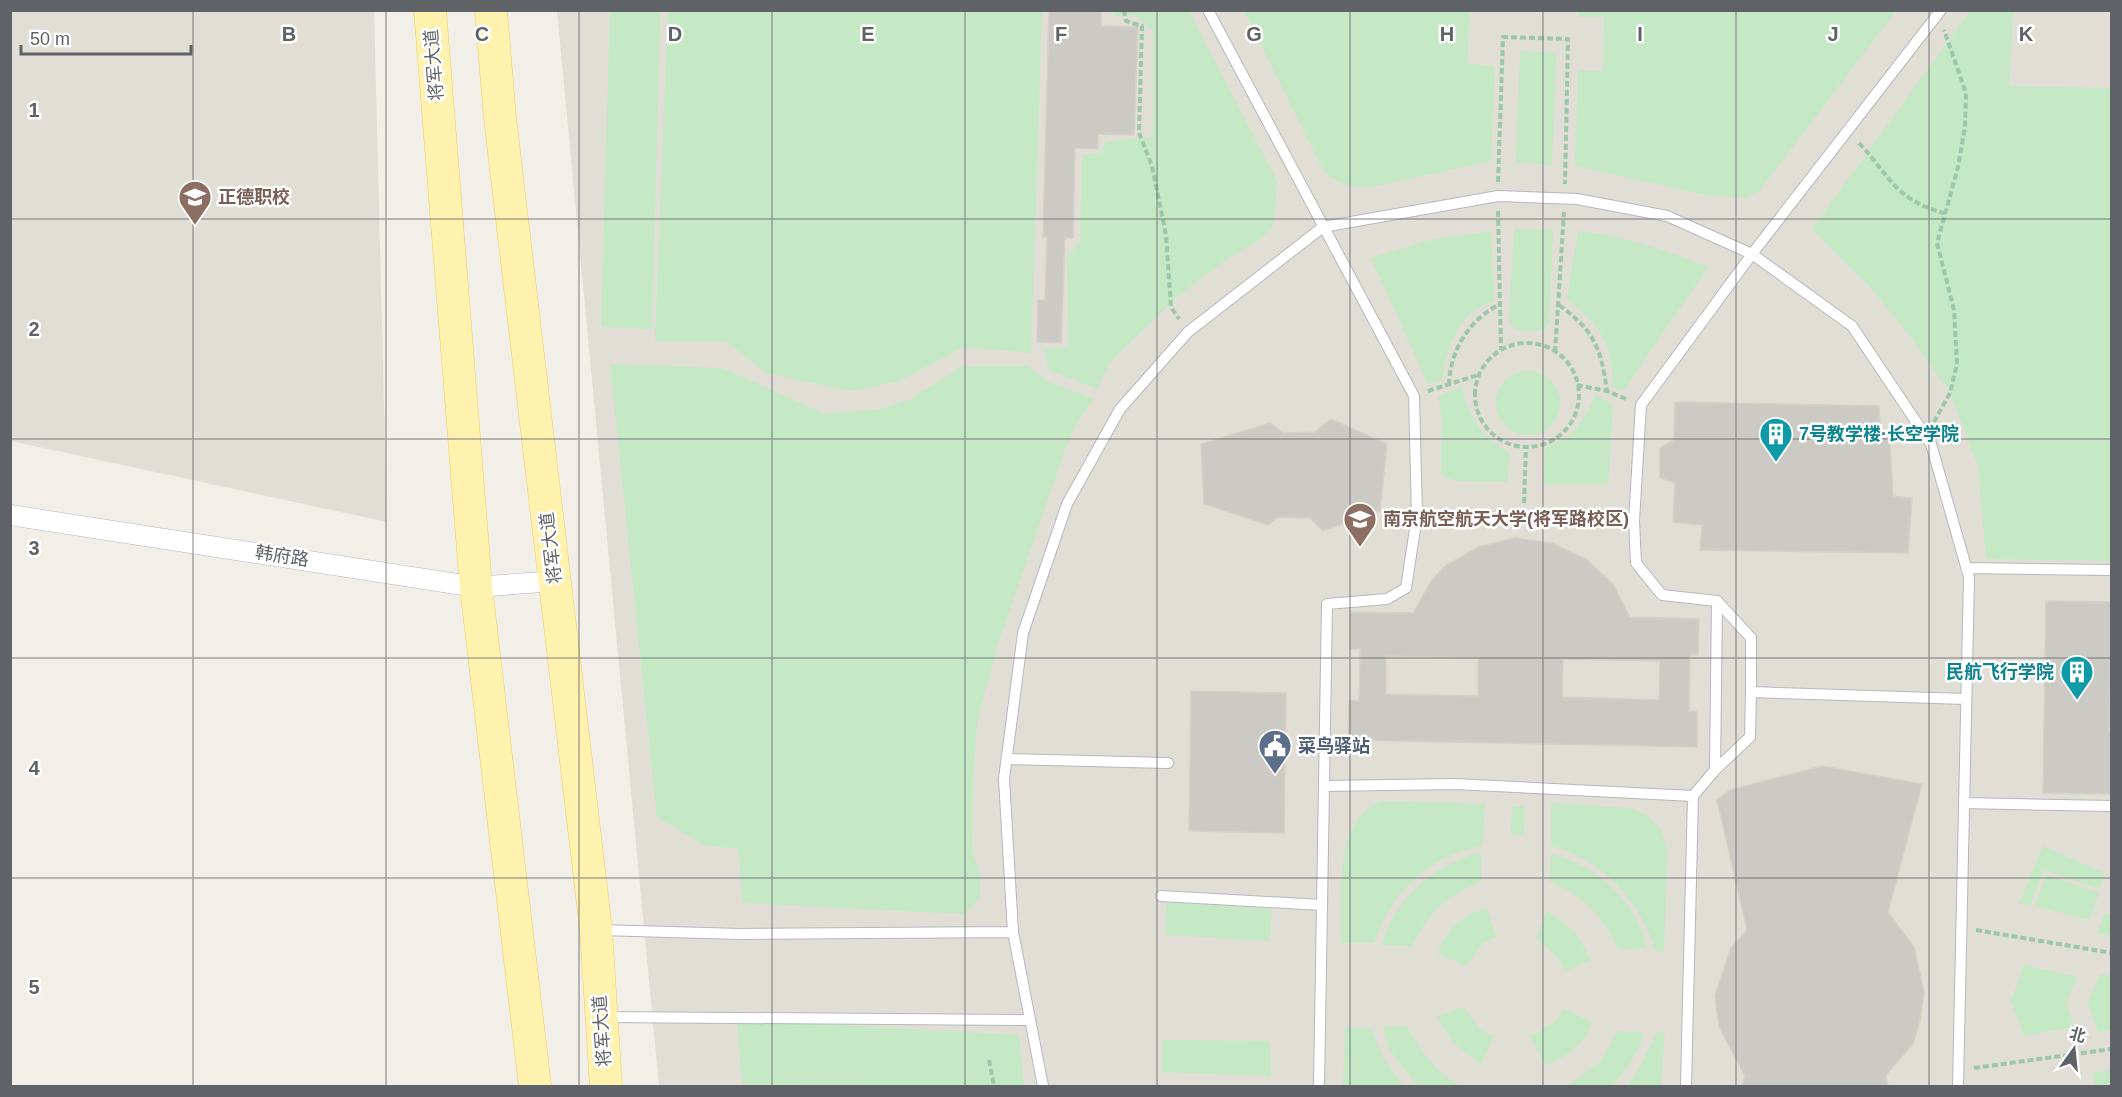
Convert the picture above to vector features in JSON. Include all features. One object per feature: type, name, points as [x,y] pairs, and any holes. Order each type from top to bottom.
[{"type":"main road","name":"将军大道","points":[[430,10],[476,587],[535,1086]]},
{"type":"main road","name":"将军大道","points":[[491,10],[500,118],[596,930],[606,1086]]},
{"type":"street","name":"韩府路","points":[[10,515],[476,587],[554,581]]},
{"type":"lane","points":[[1208,10],[1414,396],[1417,516],[1406,588],[1387,599],[1327,604],[1319,1086]]},
{"type":"lane","points":[[1686,1086],[1693,796],[1715,770],[1750,736],[1751,638],[1717,602],[1662,595],[1636,563],[1634,521],[1641,405],[1752,254],[1939,13]]},
{"type":"lane","points":[[1043,1086],[1013,932],[1004,779],[1023,633],[1067,504],[1120,409],[1188,332],[1323,227],[1498,196],[1577,199],[1668,216],[1752,254],[1852,326],[1930,444],[1969,577],[1958,1086]]},
{"type":"lane","points":[[1417,516],[1634,521]]},
{"type":"lane","points":[[1966,568],[2112,570]]},
{"type":"lane","points":[[1715,770],[1717,602]]},
{"type":"lane","points":[[1751,692],[1966,699]]},
{"type":"lane","points":[[1007,759],[1168,763]]},
{"type":"lane","points":[[1324,786],[1454,784],[1693,796]]},
{"type":"lane","points":[[1964,803],[2112,806]]},
{"type":"lane","points":[[1161,896],[1322,905]]},
{"type":"lane","points":[[596,930],[741,934],[1013,932]]},
{"type":"lane","points":[[601,1017],[1030,1020]]},
{"type":"path","points":[[1124,10],[1126,21],[1142,26],[1139,133],[1152,166],[1166,235],[1171,307],[1188,332]]},
{"type":"path","points":[[1923,432],[1933,424],[1950,393],[1957,364],[1954,310],[1937,243],[1958,166],[1965,127],[1966,93],[1939,13]]},
{"type":"path","points":[[1847,131],[1893,185],[1919,206],[1944,213]]},
{"type":"path","points":[[1449,385],[1450,370],[1464,336],[1474,323],[1500,304]]},
{"type":"path","points":[[1558,305],[1577,318],[1594,337],[1603,360],[1607,392]]},
{"type":"path","points":[[1518,344],[1535,344],[1552,349],[1566,360],[1575,375],[1577,386],[1577,410],[1569,425],[1558,437],[1543,445],[1526,447],[1509,444],[1495,436],[1483,423],[1476,408],[1475,392],[1479,375],[1488,361],[1501,350],[1518,344]]},
{"type":"path","points":[[1414,396],[1479,375]]},
{"type":"path","points":[[1577,386],[1607,392],[1641,405]]},
{"type":"path","points":[[1523,518],[1526,447]]},
{"type":"path","points":[[1961,928],[2112,953]]},
{"type":"path","points":[[1959,1070],[2112,1049]]},
{"type":"path","points":[[989,1060],[994,1086]]},
{"type":"shaded area","name":"正德职校","points":[[11,10],[374,11],[387,522],[11,441]]},
{"type":"shaded area","name":"南京航空航天大学(将军路校区)","points":[[557,11],[2111,11],[2111,1086],[659,1086]]},
{"type":"green space","points":[[668,10],[1042,11],[1031,353],[963,347],[899,381],[851,391],[766,373],[726,341],[655,341]]},
{"type":"green space","points":[[1578,10],[1896,11],[1760,190],[1747,198],[1706,195],[1575,166],[1578,70],[1603,71],[1604,17],[1578,17]]},
{"type":"green space","points":[[610,11],[660,11],[652,329],[601,327]]},
{"type":"green space","points":[[1112,11],[1189,11],[1277,181],[1273,226],[1259,240],[1227,259],[1178,296],[1109,363],[1097,389],[1049,370],[1044,349],[1069,347],[1067,258],[1080,241],[1082,155],[1100,153],[1107,142],[1153,137],[1153,31],[1135,15],[1115,16]]},
{"type":"green space","points":[[1244,11],[1497,11],[1470,12],[1467,63],[1495,67],[1491,161],[1372,187],[1351,186],[1334,179],[1323,170]]},
{"type":"green space","points":[[1970,11],[2013,11],[2009,86],[2111,88],[2111,561],[1986,559],[1978,466],[1950,393],[1913,340],[1870,287],[1812,229]]},
{"type":"green space","points":[[1520,51],[1556,53],[1552,165],[1516,162]]},
{"type":"green space","points":[[1514,229],[1553,230],[1549,321],[1546,328],[1542,330],[1516,329],[1512,327],[1509,318]]},
{"type":"green space","points":[[1491,231],[1494,301],[1482,305],[1463,321],[1451,343],[1443,380],[1428,384],[1371,258],[1430,240]]},
{"type":"green space","points":[[1578,231],[1644,244],[1708,267],[1624,390],[1613,388],[1610,358],[1603,337],[1589,319],[1567,299]]},
{"type":"green space","points":[[610,364],[722,368],[825,414],[880,409],[909,400],[963,366],[1028,366],[1048,382],[1094,399],[1077,423],[1065,449],[997,647],[977,722],[972,849],[980,877],[980,898],[964,914],[743,903],[738,849],[704,845],[657,817]]},
{"type":"green space","points":[[1522,371],[1534,371],[1551,380],[1558,391],[1560,403],[1558,415],[1551,426],[1534,435],[1522,435],[1510,430],[1501,421],[1496,409],[1496,397],[1501,385],[1510,376]]},
{"type":"green space","points":[[1461,387],[1468,408],[1478,426],[1491,440],[1510,453],[1507,482],[1456,481],[1441,475],[1442,419],[1438,397]]},
{"type":"green space","points":[[1595,394],[1613,405],[1608,484],[1543,484],[1545,448],[1563,439],[1577,427],[1583,420]]},
{"type":"green space","points":[[1381,801],[1485,804],[1482,846],[1463,850],[1445,858],[1414,879],[1390,908],[1374,943],[1341,943],[1341,884],[1347,843],[1354,826],[1365,812]]},
{"type":"green space","points":[[1551,803],[1631,808],[1646,815],[1661,829],[1667,851],[1664,952],[1656,951],[1640,916],[1617,885],[1586,860],[1551,846]]},
{"type":"green space","points":[[1512,806],[1525,806],[1524,835],[1511,834]]},
{"type":"green space","points":[[2043,846],[2105,873],[2099,889],[2044,870],[2030,905],[2019,904]]},
{"type":"green space","points":[[1481,853],[1481,882],[1458,892],[1439,906],[1424,924],[1412,946],[1382,945],[1388,928],[1406,898],[1433,874],[1448,865]]},
{"type":"green space","points":[[1551,854],[1584,867],[1599,876],[1612,888],[1634,915],[1647,948],[1618,949],[1606,927],[1591,908],[1573,893],[1550,882]]},
{"type":"green space","points":[[2046,875],[2099,893],[2089,920],[2035,906]]},
{"type":"green space","points":[[1167,902],[1272,909],[1270,941],[1165,935]]},
{"type":"green space","points":[[1487,908],[1496,937],[1483,943],[1466,966],[1438,954],[1445,937],[1456,924]]},
{"type":"green space","points":[[1547,911],[1575,932],[1591,960],[1566,971],[1558,958],[1536,938]]},
{"type":"green space","points":[[2105,913],[2111,915],[2111,936],[2097,933]]},
{"type":"green space","points":[[2024,965],[2077,977],[2066,1003],[2074,1027],[2024,1036],[2011,1001]]},
{"type":"green space","points":[[2100,974],[2111,976],[2112,1030],[2098,1032],[2088,1003]]},
{"type":"green space","points":[[1463,1007],[1481,1030],[1494,1036],[1481,1064],[1453,1043],[1437,1017]]},
{"type":"green space","points":[[1563,1009],[1592,1022],[1585,1037],[1574,1049],[1545,1065],[1531,1036],[1557,1020]]},
{"type":"green space","points":[[736,1019],[1019,1035],[1024,1086],[743,1084]]},
{"type":"green space","points":[[1406,1026],[1436,1067],[1459,1086],[1418,1086],[1389,1049],[1383,1027]]},
{"type":"green space","points":[[1345,1027],[1371,1029],[1384,1059],[1403,1086],[1343,1086]]},
{"type":"green space","points":[[1618,1031],[1644,1033],[1635,1055],[1611,1086],[1568,1086],[1600,1062]]},
{"type":"green space","points":[[1665,1031],[1661,1086],[1627,1086],[1638,1071],[1657,1032]]},
{"type":"green space","points":[[1162,1040],[1270,1041],[1271,1076],[1162,1072]]},
{"type":"green space","points":[[2111,1070],[2111,1086],[2096,1086],[2092,1073]]},
{"type":"building","points":[[1049,10],[1101,10],[1101,26],[1138,27],[1134,135],[1098,134],[1098,149],[1075,148],[1073,238],[1065,238],[1061,343],[1037,342],[1038,300],[1045,300],[1047,237],[1043,237]]},
{"type":"building","name":"7号教学楼·长空学院","points":[[1675,402],[1879,406],[1881,438],[1890,440],[1893,496],[1912,498],[1908,553],[1700,550],[1702,525],[1673,522],[1675,483],[1660,478],[1660,448],[1674,440]]},
{"type":"building","points":[[1331,419],[1387,444],[1380,511],[1323,531],[1310,518],[1278,517],[1268,525],[1204,504],[1201,444],[1270,423],[1283,433],[1315,432]]},
{"type":"building","points":[[1515,538],[1552,543],[1586,559],[1613,584],[1630,617],[1699,619],[1698,655],[1690,655],[1689,711],[1697,712],[1697,747],[1348,740],[1349,700],[1359,701],[1360,649],[1350,649],[1350,612],[1413,613],[1432,580],[1445,566],[1478,547]],"holes":[[[1386,656],[1478,658],[1478,696],[1386,694]],[[1563,659],[1660,661],[1659,700],[1562,697]]]},
{"type":"building","name":"民航飞行学院","points":[[2046,601],[2112,602],[2109,732],[2112,732],[2112,794],[2043,793]]},
{"type":"building","points":[[1191,691],[1286,693],[1284,833],[1189,831]]},
{"type":"building","points":[[1822,766],[1922,784],[1888,912],[1914,947],[1924,993],[1920,1021],[1913,1044],[1886,1075],[1888,1086],[1742,1086],[1745,1076],[1719,1027],[1715,995],[1731,948],[1747,930],[1717,800],[1730,790]]},
{"type":"place","name":"正德职校","points":[[195,226]]},
{"type":"place","name":"7号教学楼·长空学院","points":[[1776,463]]},
{"type":"place","name":"南京航空航天大学(将军路校区)","points":[[1360,548]]},
{"type":"place","name":"民航飞行学院","points":[[2077,701]]},
{"type":"place","name":"菜鸟驿站","points":[[1275,775]]}]
